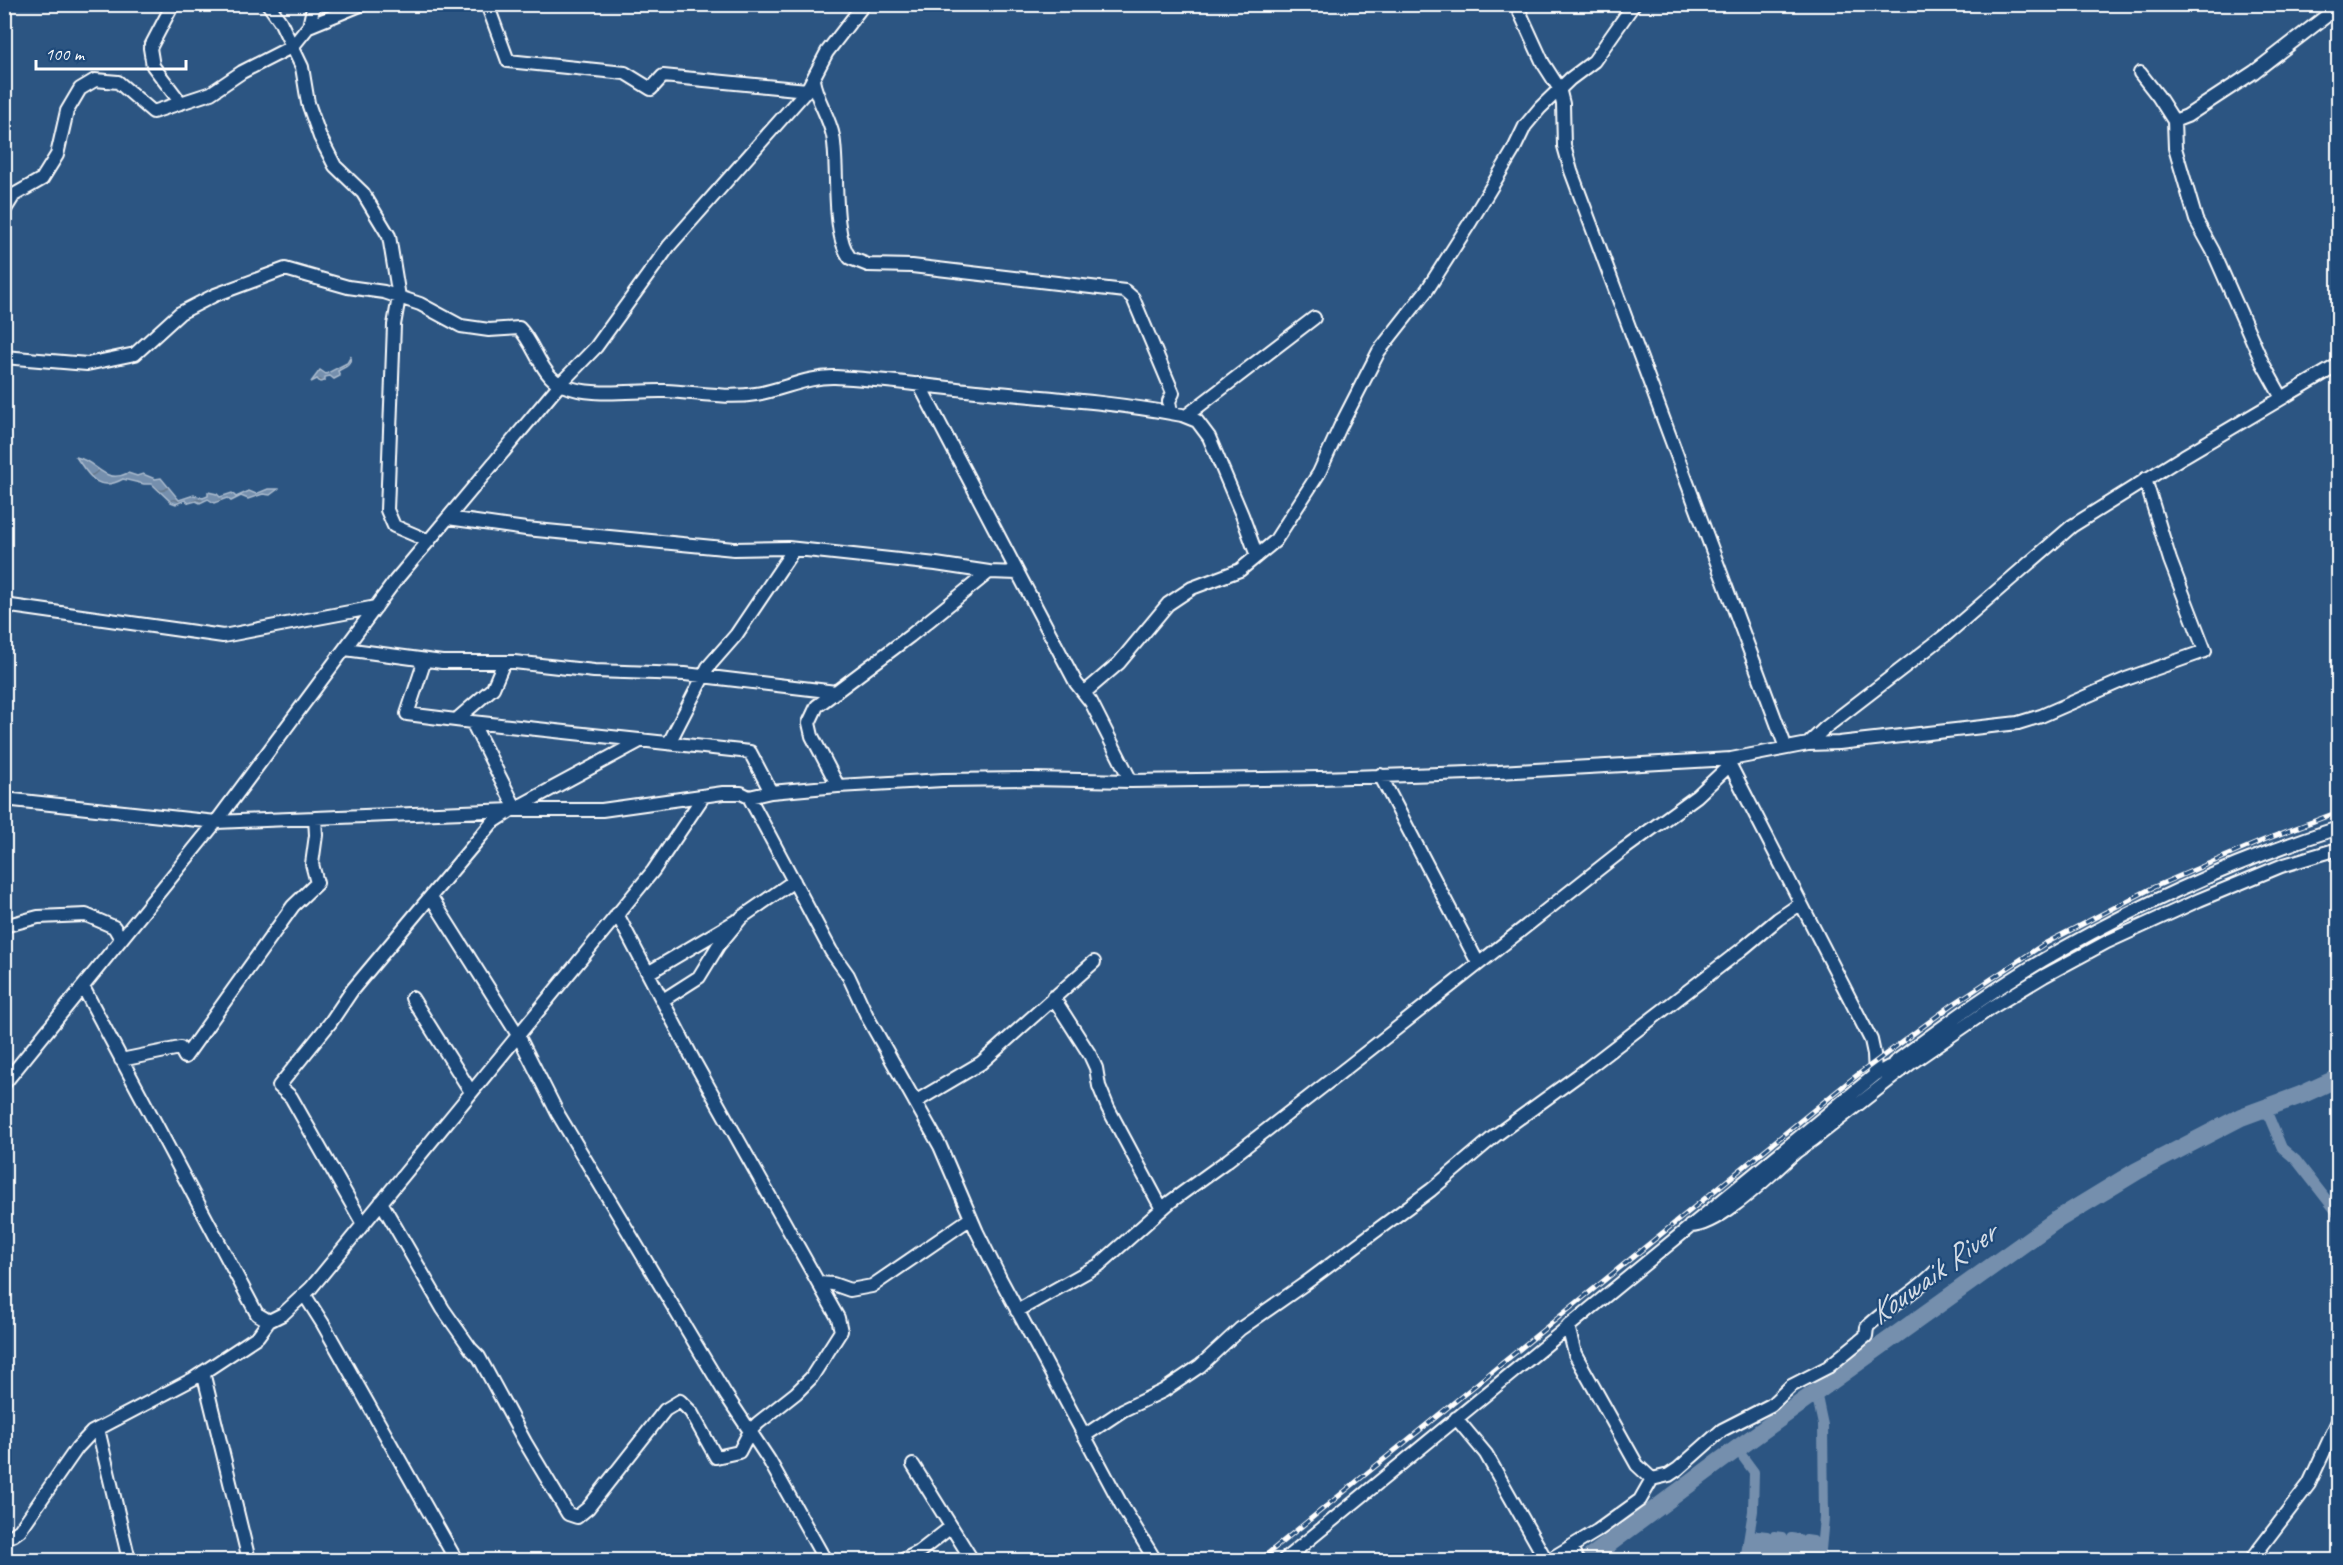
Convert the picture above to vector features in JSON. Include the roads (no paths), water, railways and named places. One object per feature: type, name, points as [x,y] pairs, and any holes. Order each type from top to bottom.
[{"type":"street","points":[[173,4],[150,48],[153,66],[181,103]]},
{"type":"street","points":[[268,4],[280,21],[302,67],[308,103],[320,137],[335,166],[363,193],[389,236],[399,297],[394,325],[387,510],[394,526],[429,541]]},
{"type":"street","points":[[4,211],[14,195],[42,179],[57,155],[67,111],[80,89],[95,80],[118,82],[153,112],[211,93],[242,72],[293,46],[309,26],[314,4]]},
{"type":"street","points":[[309,26],[363,4]]},
{"type":"street","points":[[487,4],[508,61],[625,73],[651,89],[663,76],[810,85]]},
{"type":"street","points":[[4,1084],[216,822],[376,607],[429,541],[560,384],[596,347],[669,246],[810,85],[827,52],[864,4]]},
{"type":"street","points":[[1084,693],[1119,663],[1168,604],[1192,588],[1240,570],[1275,541],[1319,473],[1379,351],[1427,290],[1472,221],[1525,126],[1560,88],[1594,61],[1634,4]]},
{"type":"street","points":[[1514,5],[1543,63],[1560,88],[1563,104],[1564,146],[1570,171],[1786,748]]},
{"type":"street","points":[[2174,121],[2187,116],[2254,72],[2338,7]]},
{"type":"street","points":[[2140,73],[2174,121],[2175,148],[2196,220],[2213,251],[2262,362],[2282,398]]},
{"type":"street","points":[[810,85],[825,112],[833,134],[842,242],[850,258],[868,265],[912,266],[1125,291],[1133,298],[1173,393],[1169,401],[1171,413]]},
{"type":"street","points":[[4,357],[87,364],[135,354],[180,313],[215,295],[285,269],[348,287],[384,292],[420,304],[461,326],[489,330],[519,328],[530,339],[544,369],[560,384],[608,392],[755,394],[794,383],[832,376],[1059,397],[1186,416],[1197,421],[1209,437],[1257,556]]},
{"type":"street","points":[[1186,416],[1314,318]]},
{"type":"street","points":[[1808,744],[1947,634],[2072,526],[2145,479],[2338,365]]},
{"type":"street","points":[[920,384],[1045,625],[1091,702],[1123,770],[1131,781]]},
{"type":"street","points":[[749,798],[771,792],[838,786],[1020,779],[1131,781],[1321,778],[1730,762],[1808,744],[1848,742],[2018,723],[2041,716],[2126,679],[2205,651],[2170,560],[2145,479]]},
{"type":"street","points":[[448,518],[526,529],[734,549],[772,547],[936,564],[988,572],[1018,573]]},
{"type":"street","points":[[669,743],[708,667],[736,635],[794,549]]},
{"type":"street","points":[[838,786],[812,736],[809,723],[817,706],[910,636],[988,572]]},
{"type":"street","points":[[4,605],[223,636],[376,607]]},
{"type":"street","points":[[345,649],[442,662],[504,662],[594,672],[703,677],[836,692]]},
{"type":"street","points":[[418,659],[423,666],[407,714],[750,752],[771,792]]},
{"type":"street","points":[[456,720],[493,688],[504,662]]},
{"type":"street","points":[[1836,720],[1833,726],[1834,733],[1848,742]]},
{"type":"street","points":[[472,722],[514,805],[512,810]]},
{"type":"street","points":[[363,1224],[291,1097],[279,1086],[330,1023],[353,988],[492,823],[642,740]]},
{"type":"street","points":[[1730,762],[1871,1040],[1875,1075]]},
{"type":"street","points":[[1017,1311],[1099,1265],[1162,1209],[1548,911],[1624,849],[1697,796],[1730,762]]},
{"type":"street","points":[[1380,775],[1478,963]]},
{"type":"street","points":[[4,799],[216,822],[512,810],[602,810],[741,793],[749,798],[940,1146],[971,1218],[1017,1311],[1084,1436],[1155,1560]]},
{"type":"street","points":[[4,1538],[20,1530],[77,1448],[92,1432],[203,1372],[258,1336],[269,1321],[283,1314],[304,1294],[653,871],[703,797]]},
{"type":"street","points":[[122,1060],[180,1048],[185,1057],[293,906],[317,883],[312,864],[316,835],[315,818]]},
{"type":"street","points":[[1284,1560],[1875,1075],[1955,1017],[2064,948],[2192,884],[2285,845],[2338,828]]},
{"type":"street","points":[[1689,1226],[1700,1227],[1711,1221],[1914,1061],[1991,1008],[2044,976],[2107,942],[2199,900],[2281,866],[2338,849]]},
{"type":"street","points":[[648,973],[742,917],[794,881]]},
{"type":"street","points":[[431,897],[519,1035],[558,1114],[720,1385],[769,1460],[825,1560]]},
{"type":"street","points":[[1084,1436],[1123,1410],[1163,1391],[1200,1366],[1240,1329],[1431,1190],[1496,1134],[1580,1074],[1800,903]]},
{"type":"street","points":[[381,1202],[443,1309],[479,1357],[525,1442],[568,1514],[577,1517],[588,1508],[664,1410],[680,1401],[691,1412],[716,1457],[739,1452],[750,1431],[811,1378],[841,1331],[838,1318],[723,1113],[617,914]]},
{"type":"street","points":[[4,926],[38,917],[86,915],[114,927],[121,939]]},
{"type":"street","points":[[663,1000],[699,977],[718,946],[742,917]]},
{"type":"street","points":[[915,1102],[981,1063],[1094,962]]},
{"type":"street","points":[[83,987],[257,1314],[269,1321]]},
{"type":"street","points":[[412,998],[471,1092]]},
{"type":"street","points":[[1053,998],[1090,1055],[1108,1108],[1162,1209]]},
{"type":"street","points":[[1889,1067],[1914,1061]]},
{"type":"street","points":[[4,1065],[19,1066]]},
{"type":"street","points":[[1780,1152],[1797,1151]]},
{"type":"street","points":[[819,1283],[833,1284],[850,1290],[872,1286],[971,1218]]},
{"type":"street","points":[[1456,1418],[1486,1454],[1547,1560],[1597,1532],[1640,1500],[1652,1479],[1669,1475],[1678,1469],[1722,1430],[1771,1405],[1791,1386],[1828,1367],[1866,1336],[1867,1327],[1885,1310],[1919,1288],[1936,1271]]},
{"type":"street","points":[[304,1294],[456,1560]]},
{"type":"street","points":[[1568,1326],[1575,1354],[1637,1466],[1652,1479]]},
{"type":"street","points":[[203,1372],[249,1560]]},
{"type":"street","points":[[2251,1560],[2309,1484],[2338,1421]]},
{"type":"street","points":[[98,1429],[129,1560]]},
{"type":"street","points":[[913,1465],[972,1560]]},
{"type":"street","points":[[903,1560],[919,1552],[951,1527]]},
{"type":"street","points":[[1571,1547],[1577,1560]]},
{"type":"water","points":[[351,356],[349,364],[338,371],[340,376],[334,379],[330,376],[325,377],[325,381],[320,382],[317,379],[311,382],[320,370],[326,374],[347,363]]},
{"type":"water","points":[[76,457],[113,476],[128,473],[137,476],[143,474],[155,479],[161,478],[179,500],[194,495],[203,498],[208,496],[208,492],[220,497],[232,493],[236,497],[249,491],[256,494],[268,489],[278,489],[270,495],[263,494],[248,499],[241,496],[231,501],[227,498],[214,503],[208,499],[200,503],[196,501],[189,503],[185,500],[176,504],[152,484],[123,479],[114,483],[101,483],[90,476]]},
{"type":"waterway","name":"Kouwaik River","points":[[1587,1560],[1720,1461],[2055,1221],[2137,1171],[2241,1117],[2301,1095],[2338,1078]]},
{"type":"waterway","points":[[2260,1108],[2269,1117],[2282,1148],[2296,1160],[2338,1214]]},
{"type":"waterway","points":[[1816,1392],[1823,1425],[1824,1518],[1820,1560]]},
{"type":"waterway","points":[[1737,1449],[1754,1472],[1753,1511],[1745,1560]]},
{"type":"waterway","points":[[1755,1560],[1758,1535],[1767,1536],[1764,1560]]},
{"type":"waterway","points":[[1773,1550],[1774,1536],[1782,1537],[1779,1560]]},
{"type":"waterway","points":[[1788,1560],[1791,1538],[1798,1539],[1796,1560]]},
{"type":"waterway","points":[[1804,1560],[1806,1540],[1813,1541],[1811,1560]]},
{"type":"railway","points":[[1260,1560],[1852,1079],[1952,1005],[2044,944],[2154,887],[2264,840],[2338,812]]}]
